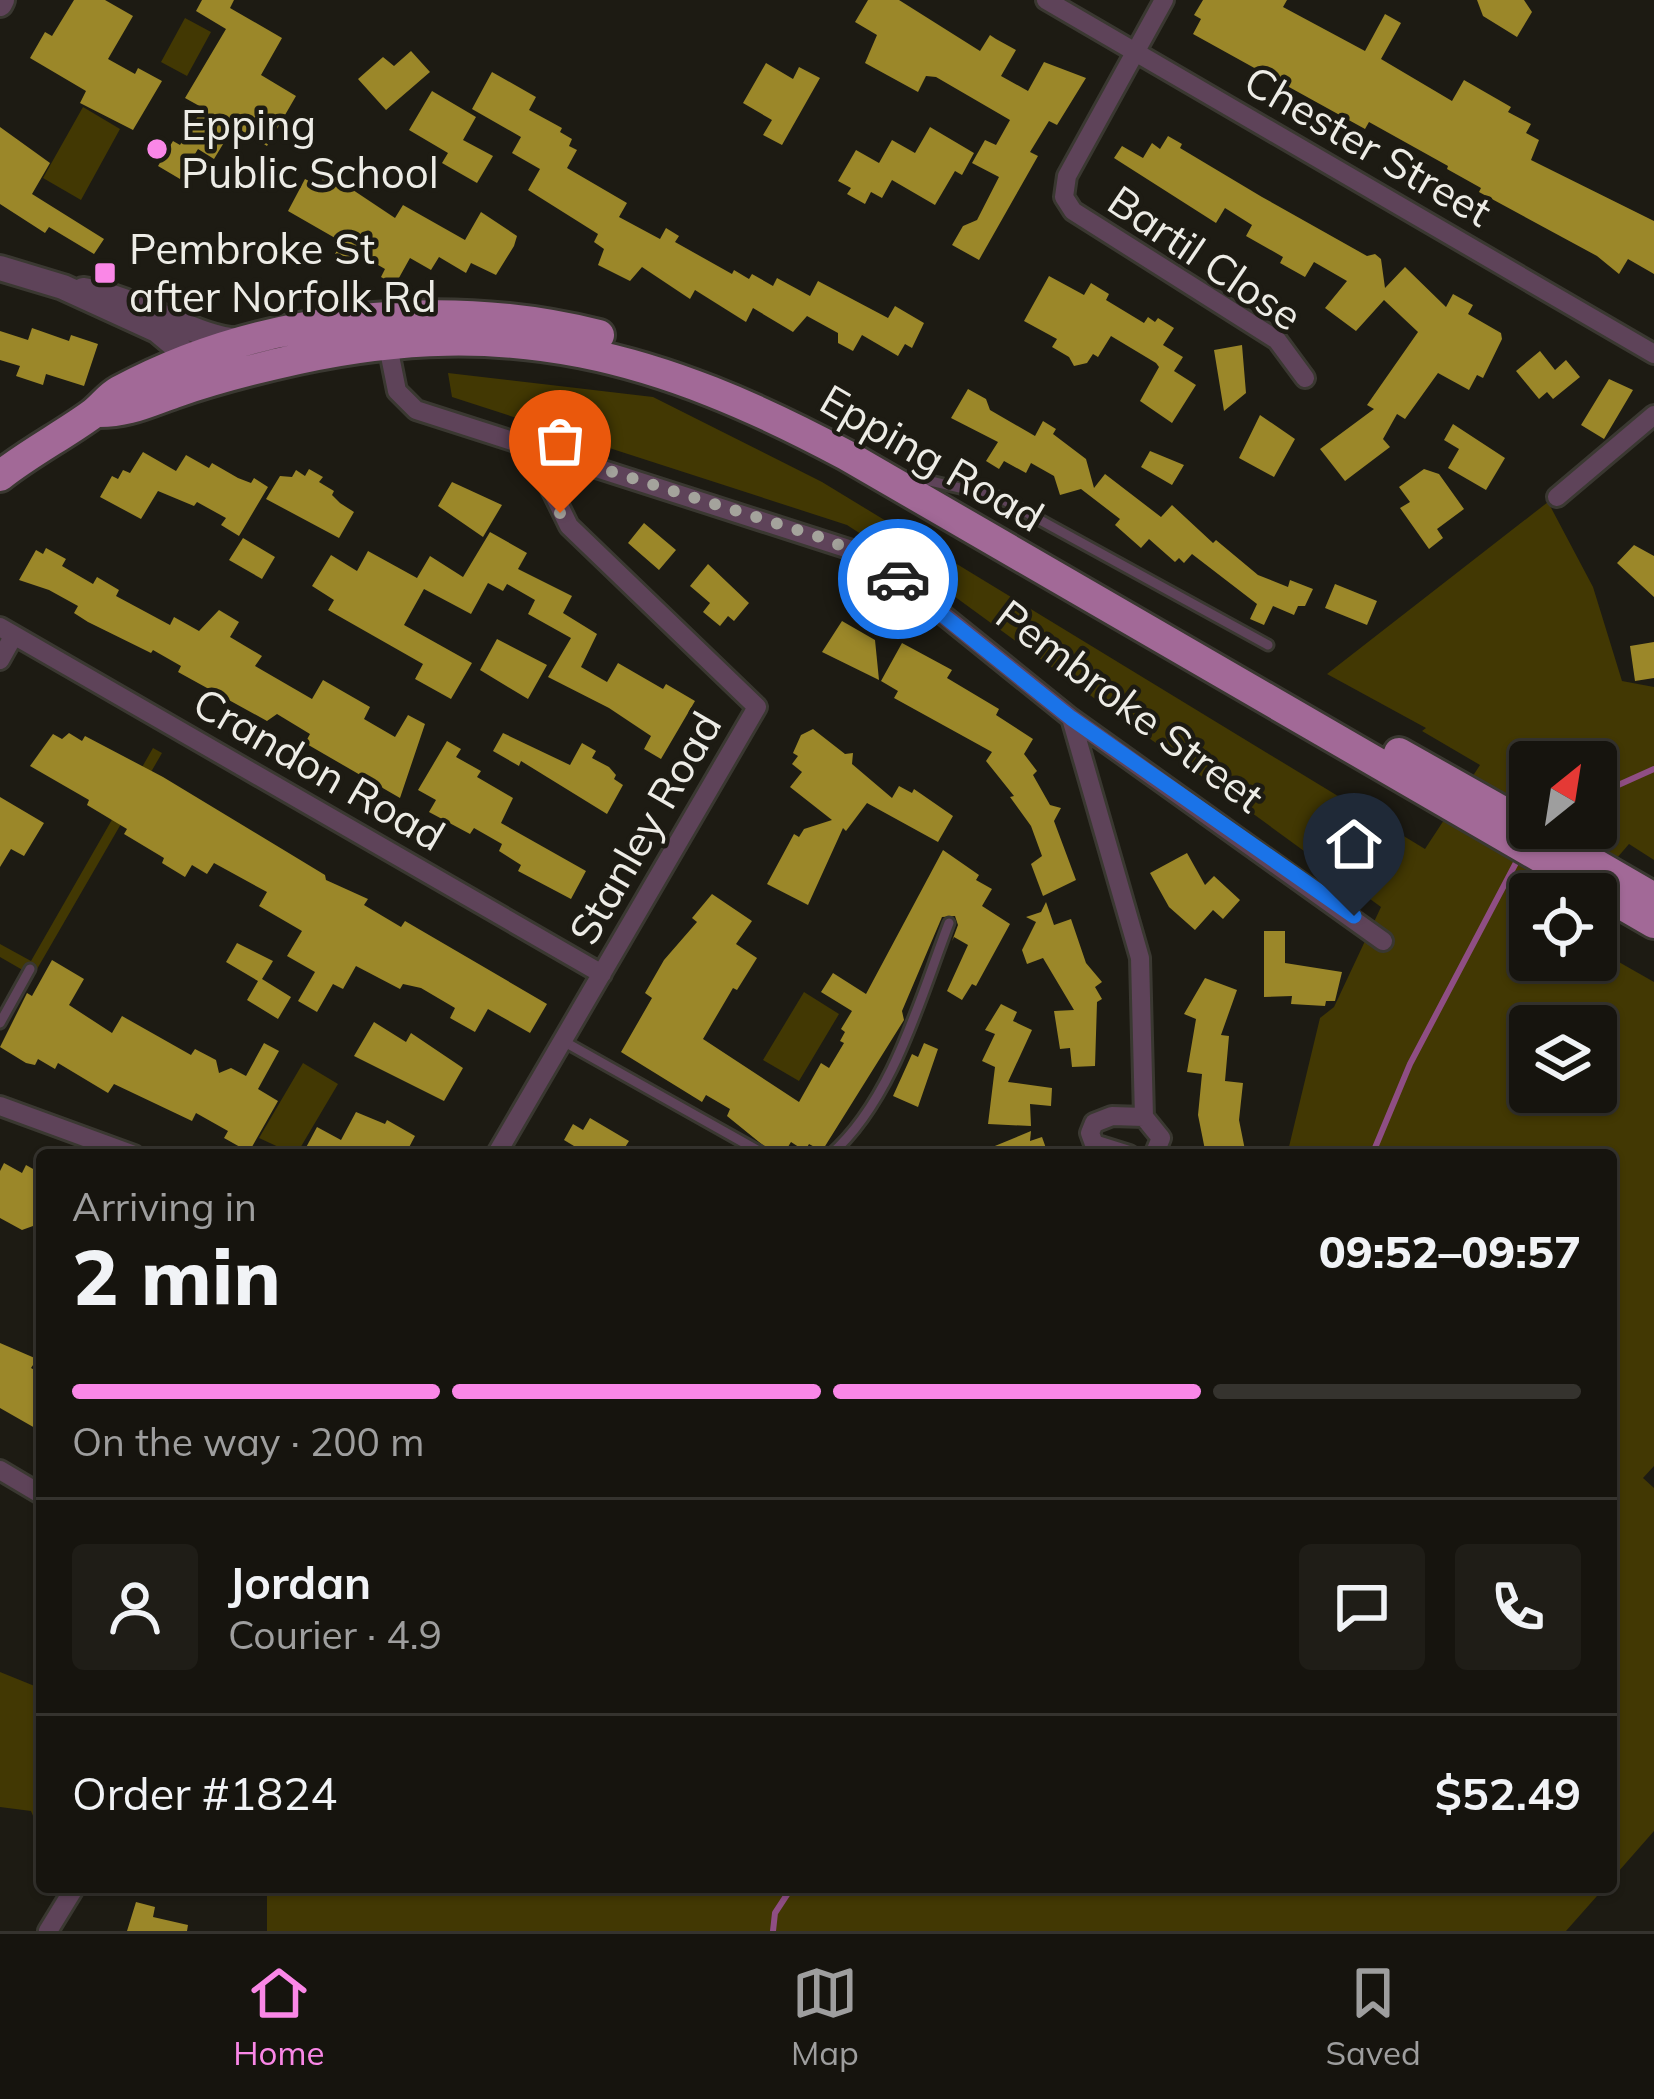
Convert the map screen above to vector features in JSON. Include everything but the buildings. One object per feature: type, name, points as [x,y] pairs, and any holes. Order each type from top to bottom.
[{"type":"main road","name":"Epping Road","points":[[205,370],[256,338],[333,323],[411,317],[465,317],[579,330],[708,367],[773,395],[922,479],[1444,791],[1509,818]]},
{"type":"main road","name":"Epping Road","points":[[0,476],[95,412],[114,393],[205,370],[388,346],[468,342],[583,350],[655,368],[736,398],[846,455],[1590,873]]},
{"type":"main road","name":"Epping Road","points":[[1561,849],[1594,873]]},
{"type":"main road","name":"Epping Road","points":[[1617,886],[1654,898]]},
{"type":"main road","name":"Epping Road","points":[[1617,891],[1654,923]]},
{"type":"street","name":"Chester Street","points":[[1046,0],[1654,354]]},
{"type":"street","points":[[1134,51],[1163,0]]},
{"type":"street","name":"Bartil Close","points":[[1134,51],[1067,176],[1064,196],[1073,211],[1277,340],[1305,378]]},
{"type":"street","points":[[0,268],[63,287],[157,329],[205,370]]},
{"type":"street","points":[[63,287],[115,294],[210,337],[230,342],[256,338]]},
{"type":"street","name":"Pembroke Street","points":[[388,346],[394,382],[409,406],[857,553],[890,572],[1071,718],[1383,941]]},
{"type":"street","points":[[1557,497],[1654,416]]},
{"type":"street","name":"Stanley Road","points":[[500,1149],[757,706],[569,526],[547,481],[549,452]]},
{"type":"street","points":[[0,660],[7,631]]},
{"type":"street","name":"Crandon Road","points":[[7,631],[602,974]]},
{"type":"street","points":[[1071,718],[1140,958],[1144,1117],[1160,1133],[1158,1149]]},
{"type":"street","points":[[0,1106],[118,1149]]},
{"type":"street","points":[[1110,1149],[1094,1144],[1091,1128],[1100,1118],[1144,1117]]},
{"type":"street","points":[[0,1470],[36,1491]]},
{"type":"street","points":[[48,1931],[71,1893]]},
{"type":"lane","points":[[922,479],[998,497],[1268,645]]},
{"type":"lane","points":[[835,1149],[867,1108],[922,1009],[949,923]]},
{"type":"lane","points":[[0,1023],[30,969]]},
{"type":"lane","points":[[563,1041],[753,1149]]},
{"type":"shaded area","points":[[185,18],[211,32],[187,76],[161,62]]},
{"type":"shaded area","points":[[83,107],[120,129],[81,200],[43,178]]},
{"type":"shaded area","points":[[448,373],[653,397],[822,482],[1425,849],[1480,765],[1422,731],[1426,728],[1327,674],[1548,502],[1593,587],[1622,681],[1654,687],[1654,860],[1629,844],[1604,873],[1509,873],[1509,981],[1617,981],[1617,961],[1654,982],[1654,1466],[1643,1478],[1654,1488],[1654,1831],[1617,1873],[1617,1149],[1288,1149],[1320,1018],[1334,1007],[1381,907],[932,580],[847,525],[452,397]]},
{"type":"shaded area","points":[[153,748],[162,753],[33,976],[0,957],[0,944],[31,961]]},
{"type":"shaded area","points":[[804,992],[839,1014],[799,1081],[763,1060]]},
{"type":"shaded area","points":[[303,1063],[338,1084],[300,1149],[283,1149],[259,1138]]},
{"type":"shaded area","points":[[0,1672],[36,1687],[36,1823],[31,1811],[0,1807]]},
{"type":"shaded area","points":[[267,1893],[1600,1893],[1566,1931],[267,1931]]},
{"type":"waterway","points":[[1617,786],[1654,769]]},
{"type":"waterway","points":[[1375,1149],[1410,1064],[1519,857]]},
{"type":"waterway","points":[[773,1931],[775,1913],[788,1893]]},
{"type":"way so far","points":[[560,513],[547,481],[549,452],[826,539],[898,579]]},
{"type":"place","name":"Epping Public School","points":[[157,149]]},
{"type":"place","name":"Pembroke St after Norfolk Rd","points":[[105,273]]},
{"type":"route","points":[[898,579],[1071,718],[1354,916]]}]
